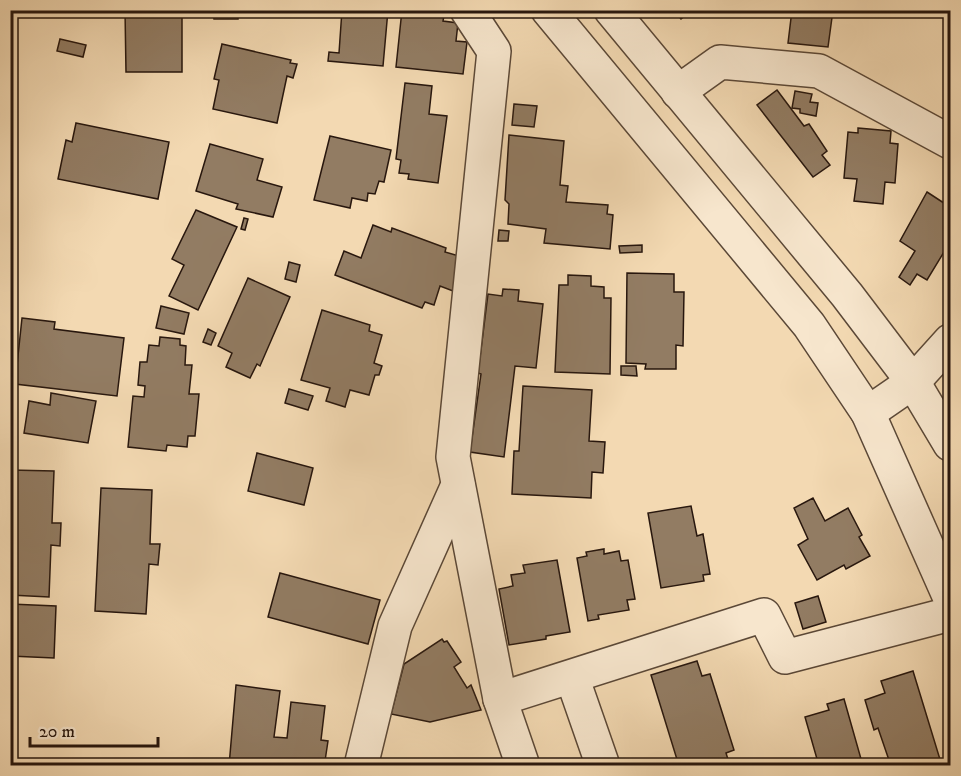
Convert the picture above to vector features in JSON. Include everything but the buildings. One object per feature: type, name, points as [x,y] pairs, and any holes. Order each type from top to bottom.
[{"type":"street","points":[[467,10],[494,51],[453,457],[500,699],[523,765]]},
{"type":"street","points":[[548,10],[809,325],[868,413],[951,598]]},
{"type":"street","points":[[611,10],[848,295],[914,382],[951,444]]},
{"type":"street","points":[[678,92],[720,62],[819,70],[951,142]]},
{"type":"street","points":[[868,413],[914,382],[951,341]]},
{"type":"street","points":[[361,765],[395,626],[458,485]]},
{"type":"street","points":[[500,699],[765,615],[785,657],[951,614]]},
{"type":"street","points":[[572,676],[603,765]]}]
